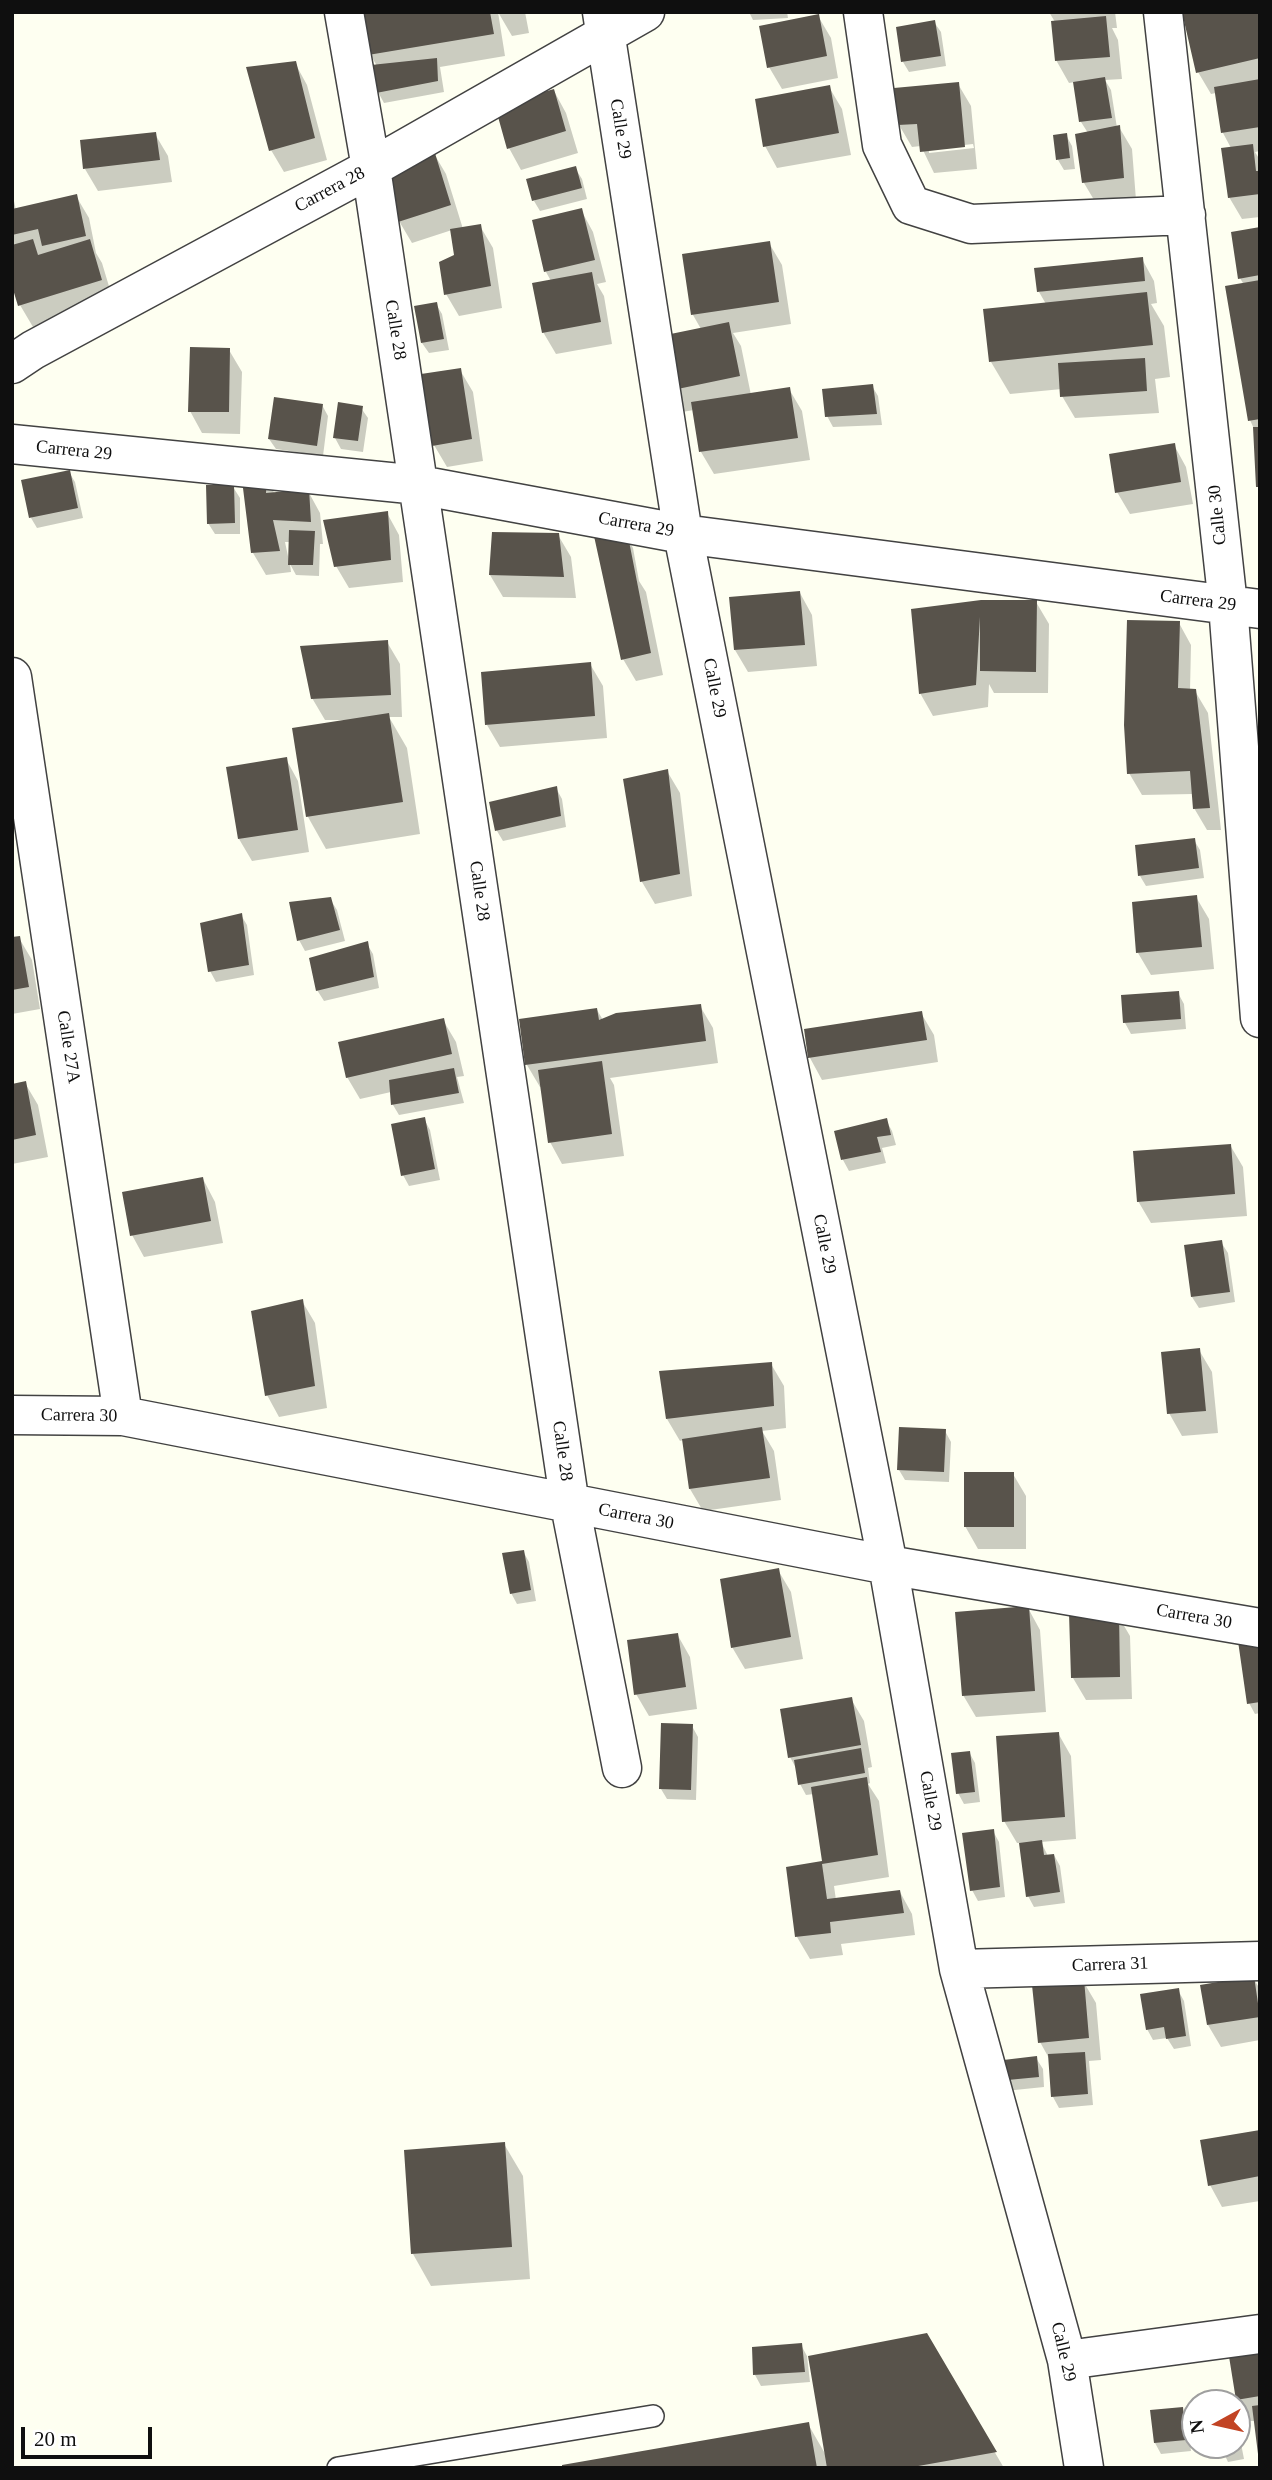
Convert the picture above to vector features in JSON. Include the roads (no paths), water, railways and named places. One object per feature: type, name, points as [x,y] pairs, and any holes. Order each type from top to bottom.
[{"type":"street","name":"Calle 28","points":[[344,12],[371,168],[570,1504],[622,1768]]},
{"type":"street","name":"Carrera 28","points":[[12,364],[33,350],[371,168],[604,24],[645,12]]},
{"type":"street","points":[[863,12],[882,145],[911,205],[971,224],[1186,215]]},
{"type":"street","name":"Calle 30","points":[[1163,12],[1186,215],[1244,607],[1260,1018]]},
{"type":"street","name":"Calle 29","points":[[604,24],[683,534],[888,1565],[960,1969],[1067,2360],[1084,2468]]},
{"type":"street","name":"Carrera 29","points":[[12,444],[419,485],[683,534],[1244,607]]},
{"type":"street","name":"Calle 27A","points":[[12,677],[123,1416]]},
{"type":"street","name":"Carrera 30","points":[[12,1415],[123,1416],[888,1565],[1260,1628]]},
{"type":"street","name":"Carrera 31","points":[[960,1969],[1260,1961]]},
{"type":"street","points":[[1067,2360],[1260,2334]]},
{"type":"lane","points":[[338,2468],[653,2416]]}]
